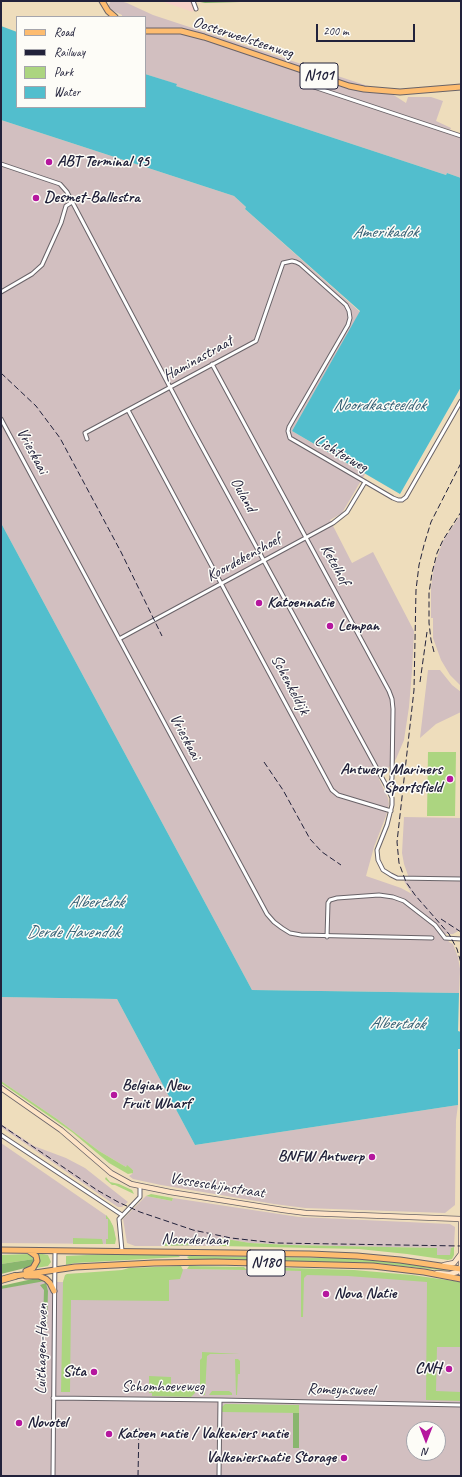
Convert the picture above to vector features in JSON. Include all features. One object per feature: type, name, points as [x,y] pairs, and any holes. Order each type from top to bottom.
[{"type":"highway","name":"Noorderlaan","points":[[1,1280],[15,1276]]},
{"type":"main road","points":[[102,1],[108,11],[114,16]]},
{"type":"main road","name":"Oosterweelsteenweg","points":[[146,31],[181,32],[204,37],[349,86],[400,92],[461,87]]},
{"type":"main road","name":"Noorderlaan","points":[[1,1250],[317,1254],[357,1256],[432,1264],[461,1270]]},
{"type":"main road","points":[[15,1276],[31,1269],[36,1263],[36,1256],[28,1250]]},
{"type":"main road","points":[[184,1252],[184,1262]]},
{"type":"main road","name":"Noorderlaan","points":[[15,1276],[55,1269],[184,1262],[337,1264],[424,1272],[461,1279]]},
{"type":"main road","points":[[15,1276],[34,1276],[42,1278],[50,1283],[54,1291]]},
{"type":"street","points":[[193,1],[196,9]]},
{"type":"street","points":[[305,84],[461,136]]},
{"type":"street","name":"Ouland","points":[[1,164],[60,184],[67,192],[387,787],[392,798],[391,811]]},
{"type":"street","points":[[1,292],[32,274],[42,265],[61,223],[66,206],[72,202]]},
{"type":"street","name":"Lichterweg","points":[[283,263],[292,261],[300,264],[346,305],[350,315],[348,325],[289,427],[288,435],[294,441],[365,482],[398,500],[402,500],[406,497],[461,401]]},
{"type":"street","name":"Haminastraat","points":[[87,439],[85,433],[256,341],[283,263]]},
{"type":"street","name":"Ketelhof","points":[[212,364],[386,684],[392,699],[392,778],[391,783],[387,787]]},
{"type":"street","name":"Schenkeldijk","points":[[128,410],[332,790],[338,795],[391,811]]},
{"type":"street","name":"Vrieskaai","points":[[1,419],[267,914],[274,922],[290,933],[301,936],[432,938]]},
{"type":"street","name":"Koordekenshoef","points":[[119,639],[341,518],[347,512],[365,482]]},
{"type":"street","points":[[391,811],[377,850],[378,860],[383,870],[391,876],[397,878],[461,879]]},
{"type":"street","points":[[327,937],[328,903],[330,900],[337,898],[379,895],[393,897],[404,901],[435,925],[445,938],[461,939]]},
{"type":"street","name":"Vosseschijnstraat","points":[[1,1088],[61,1130],[111,1173],[131,1184],[170,1192],[306,1213],[461,1219]]},
{"type":"street","points":[[1,1135],[122,1215]]},
{"type":"street","points":[[122,1252],[119,1223],[122,1215],[140,1197],[140,1186]]},
{"type":"street","points":[[461,1219],[461,1270]]},
{"type":"street","name":"Luithagen-Haven","points":[[53,1476],[55,1251]]},
{"type":"street","points":[[432,1264],[453,1264],[457,1260],[460,1253]]},
{"type":"street","name":"Noorderlaan","points":[[424,1272],[450,1274],[461,1270]]},
{"type":"street","name":"Schomhoeveweg","points":[[53,1398],[220,1400],[219,1476]]},
{"type":"street","name":"Romeynsweel","points":[[220,1400],[461,1404]]},
{"type":"shaded area","points":[[111,1],[127,3],[153,15],[392,94],[406,103],[408,97],[431,97],[443,101],[436,121],[451,128],[450,130],[435,125],[434,129],[461,138],[461,178],[447,173],[446,175],[176,86],[176,84],[146,74],[146,16],[122,16],[107,8]]},
{"type":"shaded area","points":[[161,1],[191,1],[194,9],[193,12]]},
{"type":"shaded area","points":[[1,120],[234,196],[246,207],[245,209],[360,312],[292,431],[365,474],[342,513],[330,520],[352,563],[373,552],[414,631],[409,707],[404,740],[396,759],[379,779],[388,798],[389,804],[374,847],[366,876],[401,888],[412,894],[404,881],[410,881],[402,853],[404,817],[461,818],[460,930],[453,934],[445,934],[449,942],[453,944],[458,957],[460,969],[459,993],[252,990],[1,523]]},
{"type":"shaded area","points":[[461,514],[461,686],[450,675],[441,660],[433,638],[433,618],[431,618],[431,587],[434,566],[443,541]]},
{"type":"shaded area","points":[[428,670],[440,670],[452,685],[461,692],[461,712],[436,724],[420,738]]},
{"type":"shaded area","points":[[1,997],[117,999],[195,1145],[458,1105],[456,1120],[455,1205],[445,1213],[305,1208],[161,1185],[133,1179],[129,1176],[132,1174],[133,1170],[99,1151],[57,1119],[1,1081]]},
{"type":"shaded area","points":[[1,1124],[34,1146],[66,1158],[85,1168],[128,1202],[122,1207],[118,1207],[1,1127]]},
{"type":"shaded area","points":[[1,1143],[107,1216],[115,1233],[115,1244],[1,1243]]},
{"type":"shaded area","points":[[146,1196],[172,1201],[173,1198],[299,1217],[450,1224],[455,1227],[454,1247],[451,1248],[451,1255],[437,1255],[437,1248],[290,1245],[250,1243],[221,1238],[220,1246],[135,1246],[127,1243],[123,1219]]},
{"type":"shaded area","points":[[187,1269],[329,1271],[461,1283],[461,1476],[1,1476],[1,1289],[33,1282],[63,1282],[67,1274]]},
{"type":"green space","points":[[195,1],[276,1],[205,3]]},
{"type":"green space","points":[[428,752],[456,752],[455,816],[427,816]]},
{"type":"green space","points":[[1,1081],[57,1119],[99,1151],[126,1167],[127,1165],[133,1170],[133,1173],[128,1174],[109,1163],[72,1132],[1,1083]]},
{"type":"green space","points":[[106,1177],[110,1182],[132,1190],[134,1194],[112,1185],[105,1179]]},
{"type":"green space","points":[[151,1194],[173,1198],[172,1201],[146,1196]]},
{"type":"green space","points":[[106,1215],[113,1226],[116,1239],[115,1244],[106,1244],[106,1239],[108,1239],[108,1219],[106,1219]]},
{"type":"green space","points":[[73,1238],[102,1239],[103,1244],[73,1244]]},
{"type":"green space","points":[[220,1238],[250,1243],[290,1245],[437,1248],[437,1255],[450,1255],[451,1248],[454,1247],[454,1255],[452,1259],[448,1260],[359,1249],[220,1246]]},
{"type":"green space","points":[[165,1243],[195,1243],[196,1245],[164,1246]]},
{"type":"green space","points":[[37,1253],[48,1255],[51,1262],[48,1266],[36,1268],[38,1264]]},
{"type":"green space","points":[[29,1254],[34,1259],[1,1264],[1,1255]]},
{"type":"green space","points":[[108,1254],[178,1255],[180,1257],[75,1263],[66,1265],[66,1256]]},
{"type":"green space","points":[[187,1257],[344,1258],[402,1263],[440,1268],[449,1271],[374,1263],[189,1259]]},
{"type":"green space","points":[[34,1259],[32,1266],[1,1274],[1,1264]]},
{"type":"green space","points":[[181,1266],[183,1270],[180,1279],[169,1280],[169,1301],[71,1300],[70,1392],[61,1392],[63,1282],[65,1275],[122,1270],[129,1268]]},
{"type":"green space","points":[[189,1266],[244,1267],[247,1270],[187,1269]]},
{"type":"green space","points":[[254,1267],[354,1270],[412,1275],[461,1282],[461,1347],[437,1347],[436,1391],[461,1392],[461,1401],[426,1400],[427,1282],[348,1276],[307,1275],[304,1278],[303,1317],[301,1317],[301,1271],[251,1270]]},
{"type":"green space","points":[[37,1278],[45,1281],[1,1289],[1,1286]]},
{"type":"green space","points":[[46,1283],[48,1291],[47,1324],[43,1322],[44,1290],[40,1285]]},
{"type":"green space","points":[[202,1352],[240,1354],[210,1354],[207,1356],[205,1395],[200,1395],[200,1360],[202,1358]]},
{"type":"green space","points":[[235,1359],[240,1361],[237,1395],[236,1395]]},
{"type":"green space","points":[[149,1376],[171,1377],[171,1389],[195,1390],[195,1393],[191,1397],[152,1396],[152,1393],[149,1393]]},
{"type":"green space","points":[[212,1391],[229,1391],[232,1395],[209,1395]]},
{"type":"green space","points":[[225,1404],[299,1405],[299,1413],[222,1412],[222,1407]]},
{"type":"green space","points":[[293,1413],[299,1413],[299,1448],[293,1448]]},
{"type":"water","name":"Amerikadok","points":[[1,26],[16,32],[16,108],[146,108],[146,74],[177,84],[176,86],[446,175],[447,173],[461,178],[461,387],[400,494],[292,431],[360,311],[245,209],[246,207],[234,196],[1,120]]},
{"type":"water","name":"Albertdok","points":[[1,523],[252,990],[459,993],[458,1031],[461,1032],[461,1049],[458,1049],[458,1105],[195,1145],[117,999],[1,997]]},
{"type":"railway","points":[[1,373],[36,406],[60,438],[121,552],[162,636]]},
{"type":"railway","points":[[461,463],[431,522],[419,565],[416,590],[414,690],[397,842],[399,863],[406,882],[415,895],[449,934],[457,949],[461,963]]},
{"type":"railway","points":[[434,652],[429,623],[429,593],[432,573],[437,553],[443,540],[461,512]]},
{"type":"railway","points":[[420,682],[427,632]]},
{"type":"railway","points":[[264,762],[283,790],[310,839],[322,852],[341,865]]},
{"type":"railway","points":[[441,919],[461,932]]},
{"type":"railway","points":[[1,1125],[97,1190],[118,1202],[140,1212],[193,1230],[231,1238],[276,1243],[461,1246]]},
{"type":"railway","points":[[138,1476],[139,1428]]},
{"type":"place","name":"ABT Terminal 95","points":[[49,162]]},
{"type":"place","name":"Desmet-Ballestra","points":[[36,198]]},
{"type":"place","name":"Katoennatie","points":[[259,603]]},
{"type":"place","name":"Lempan","points":[[330,626]]},
{"type":"place","name":"Antwerp Mariners Sportsfield","points":[[450,779]]},
{"type":"place","name":"Belgian New Fruit Wharf","points":[[114,1095]]},
{"type":"place","name":"BNFW Antwerp","points":[[372,1157]]},
{"type":"place","name":"Nova Natie","points":[[326,1294]]},
{"type":"place","name":"CNH","points":[[449,1369]]},
{"type":"place","name":"Sita","points":[[94,1372]]},
{"type":"place","name":"Novotel","points":[[19,1423]]},
{"type":"place","name":"Katoen natie / Valkeniers natie","points":[[109,1434]]},
{"type":"place","name":"Valkeniersnatie Storage","points":[[344,1458]]},
{"type":"water label","name":"Noordkasteeldok","points":[[379,406]]},
{"type":"water label","name":"Derde Havendok","points":[[73,933]]}]
